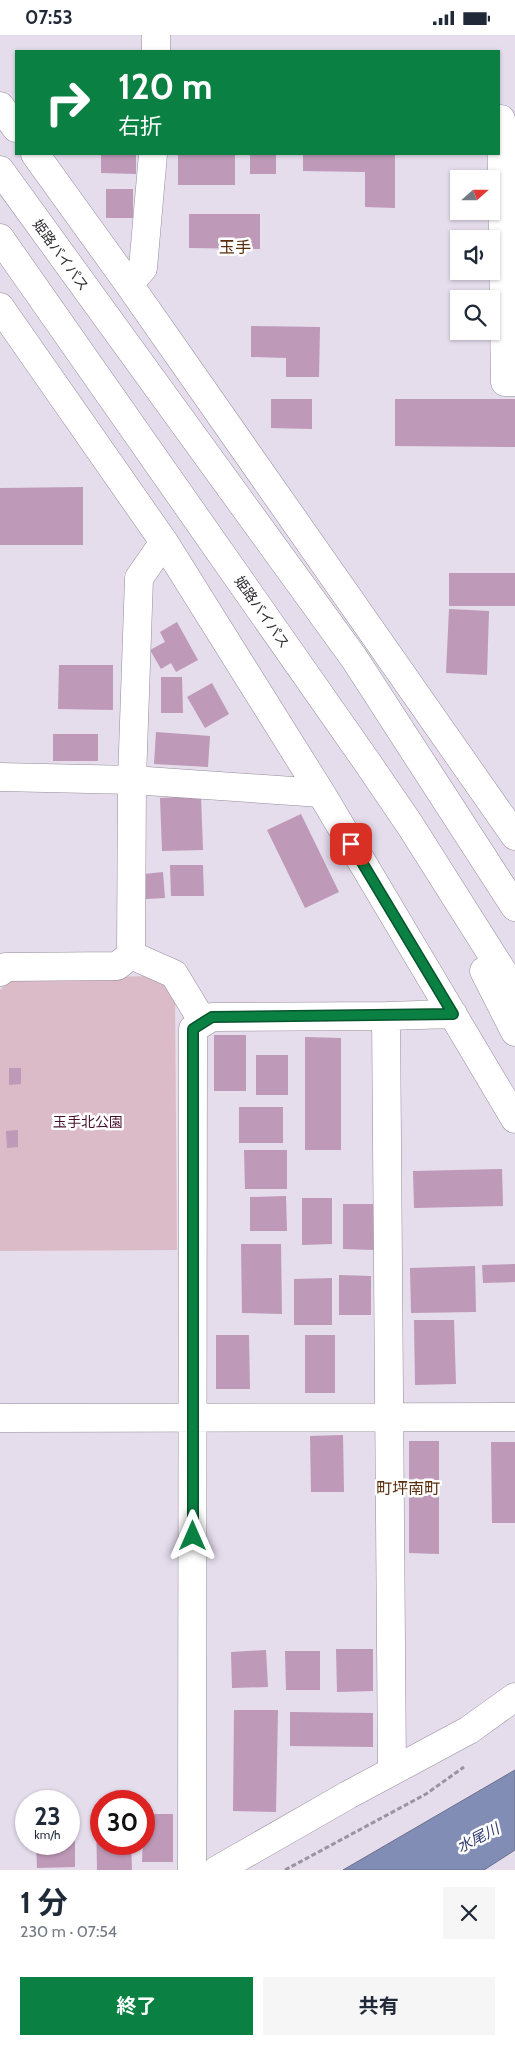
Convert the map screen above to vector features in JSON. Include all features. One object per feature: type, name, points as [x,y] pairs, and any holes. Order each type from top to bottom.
[{"type":"main road","points":[[156,35],[156,50]]},
{"type":"main road","points":[[0,106],[15,127]]},
{"type":"main road","points":[[505,119],[505,382],[515,382]]},
{"type":"main road","points":[[36,155],[504,806],[515,836]]},
{"type":"main road","points":[[129,284],[143,268],[153,155]]},
{"type":"main road","name":"姫路バイパス","points":[[0,170],[354,658],[448,800],[515,907]]},
{"type":"main road","name":"姫路バイパス","points":[[0,239],[410,825],[515,991]]},
{"type":"main road","points":[[1,310],[164,542],[321,793],[515,1119]]},
{"type":"main road","points":[[131,955],[132,780],[139,578],[164,542]]},
{"type":"main road","points":[[0,777],[132,780],[321,793]]},
{"type":"main road","points":[[448,800],[515,883]]},
{"type":"main road","points":[[410,825],[515,1032]]},
{"type":"main road","points":[[0,972],[6,967],[117,966],[131,955]]},
{"type":"main road","points":[[131,955],[174,974],[204,1022]]},
{"type":"main road","points":[[192,1870],[193,1029],[212,1017],[453,1014]]},
{"type":"main road","points":[[386,1016],[392,1771]]},
{"type":"main road","points":[[0,1418],[515,1417]]},
{"type":"main road","points":[[217,1870],[392,1771],[469,1730],[515,1697]]},
{"type":"path","points":[[285,1870],[426,1794],[466,1766]]},
{"type":"green space","name":"玉手北公園","points":[[152,976],[175,994],[177,1250],[0,1251],[0,990],[12,979]]},
{"type":"water","name":"水尾川","points":[[515,1770],[515,1850],[484,1870],[343,1870]]},
{"type":"building","points":[[101,155],[136,155],[136,174],[101,173]]},
{"type":"building","points":[[178,155],[235,155],[235,185],[178,185]]},
{"type":"building","points":[[250,155],[276,155],[276,174],[250,174]]},
{"type":"building","points":[[303,155],[395,155],[395,208],[365,207],[365,172],[303,171]]},
{"type":"building","points":[[106,189],[133,189],[133,218],[106,218]]},
{"type":"building","points":[[189,214],[260,214],[260,249],[189,248]]},
{"type":"building","points":[[251,326],[320,327],[319,377],[286,377],[286,358],[251,357]]},
{"type":"building","points":[[271,399],[312,399],[312,429],[271,428]]},
{"type":"building","points":[[395,399],[515,399],[515,447],[395,446]]},
{"type":"building","points":[[83,487],[83,545],[0,545],[0,488]]},
{"type":"building","points":[[449,573],[515,573],[515,606],[449,606]]},
{"type":"building","points":[[449,609],[489,611],[487,675],[446,673]]},
{"type":"building","points":[[177,622],[198,660],[176,672],[171,663],[161,669],[150,650],[165,642],[160,632]]},
{"type":"building","points":[[59,665],[113,665],[113,710],[58,709]]},
{"type":"building","points":[[161,677],[182,677],[183,713],[161,713]]},
{"type":"building","points":[[212,683],[229,714],[205,728],[187,697]]},
{"type":"building","points":[[156,732],[210,736],[208,767],[154,764]]},
{"type":"building","points":[[53,734],[98,734],[98,761],[53,761]]},
{"type":"building","points":[[201,796],[203,850],[162,851],[160,798]]},
{"type":"building","points":[[301,814],[339,892],[305,908],[267,830]]},
{"type":"building","points":[[170,865],[203,865],[204,896],[171,896]]},
{"type":"building","points":[[163,872],[165,898],[146,899],[144,874]]},
{"type":"building","points":[[214,1035],[246,1035],[246,1091],[214,1091]]},
{"type":"building","points":[[305,1037],[341,1038],[341,1150],[305,1150]]},
{"type":"building","points":[[256,1055],[288,1055],[288,1095],[256,1095]]},
{"type":"building","points":[[9,1068],[21,1068],[21,1084],[9,1085]]},
{"type":"building","points":[[239,1107],[283,1107],[283,1143],[239,1143]]},
{"type":"building","points":[[18,1130],[18,1147],[7,1148],[6,1131]]},
{"type":"building","points":[[244,1150],[287,1150],[287,1189],[245,1189]]},
{"type":"building","points":[[502,1169],[503,1206],[414,1208],[413,1171]]},
{"type":"building","points":[[286,1196],[287,1231],[250,1231],[250,1197]]},
{"type":"building","points":[[302,1198],[332,1198],[332,1244],[302,1245]]},
{"type":"building","points":[[343,1204],[375,1204],[375,1250],[343,1249]]},
{"type":"building","points":[[241,1244],[281,1244],[282,1314],[242,1313]]},
{"type":"building","points":[[515,1264],[515,1282],[483,1283],[482,1265]]},
{"type":"building","points":[[475,1266],[476,1312],[411,1313],[410,1268]]},
{"type":"building","points":[[339,1275],[371,1276],[371,1315],[339,1315]]},
{"type":"building","points":[[332,1278],[332,1325],[294,1325],[294,1279]]},
{"type":"building","points":[[414,1320],[454,1320],[456,1384],[415,1385]]},
{"type":"building","points":[[216,1335],[249,1335],[250,1389],[216,1389]]},
{"type":"building","points":[[305,1335],[335,1335],[335,1393],[305,1393]]},
{"type":"building","points":[[343,1435],[344,1492],[311,1492],[310,1436]]},
{"type":"building","points":[[409,1441],[439,1441],[439,1554],[409,1553]]},
{"type":"building","points":[[491,1442],[515,1442],[515,1523],[492,1523]]},
{"type":"building","points":[[336,1649],[373,1649],[373,1691],[337,1692]]},
{"type":"building","points":[[266,1650],[268,1687],[232,1688],[231,1652]]},
{"type":"building","points":[[285,1651],[320,1651],[320,1690],[286,1690]]},
{"type":"building","points":[[234,1710],[278,1710],[276,1812],[233,1811]]},
{"type":"building","points":[[290,1712],[373,1713],[373,1747],[290,1746]]},
{"type":"building","points":[[155,1814],[173,1814],[173,1862],[142,1862],[142,1855],[155,1855]]},
{"type":"building","points":[[36,1855],[75,1855],[75,1867],[37,1868]]},
{"type":"building","points":[[97,1855],[131,1855],[132,1870],[97,1870]]},
{"type":"district","name":"玉手","points":[[235,247]]},
{"type":"district","name":"町坪南町","points":[[408,1488]]},
{"type":"route","points":[[193,1536],[193,1029],[212,1017],[453,1014],[351,844]]}]
